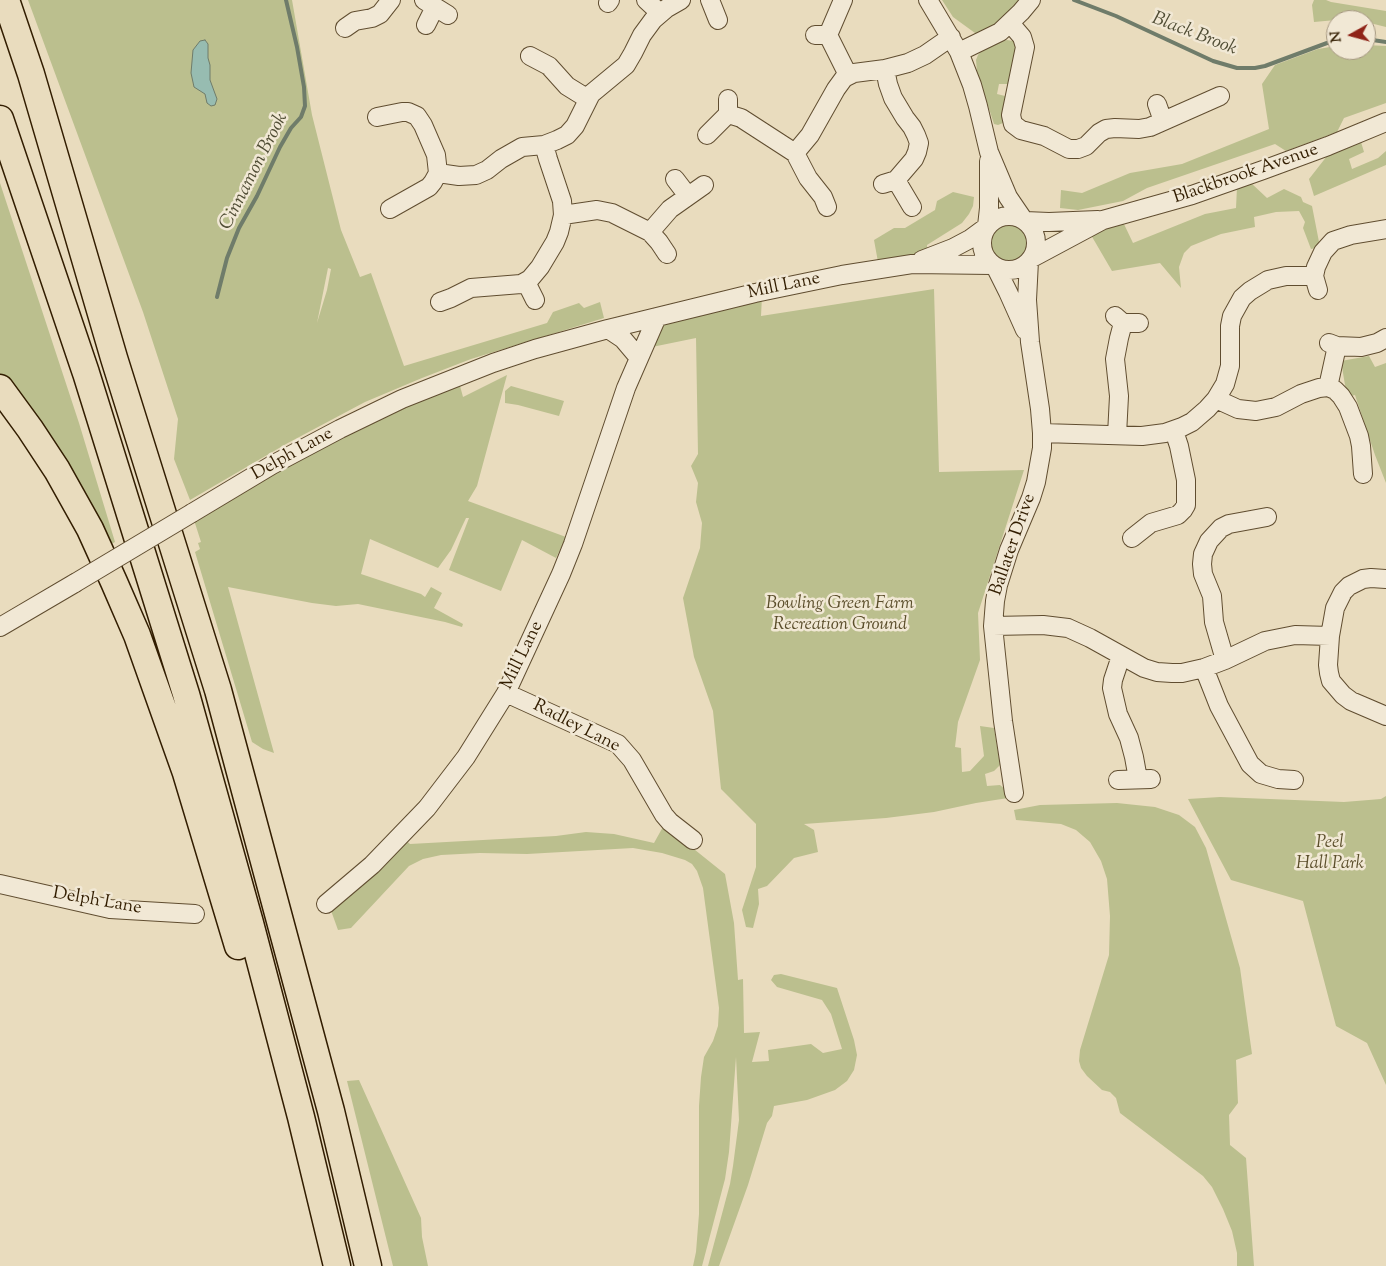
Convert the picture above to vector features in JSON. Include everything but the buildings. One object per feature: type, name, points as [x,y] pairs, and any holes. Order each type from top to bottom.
[{"type":"highway","points":[[6,0],[33,84],[114,358],[218,690],[331,1110],[368,1266]]},
{"type":"highway","points":[[0,38],[114,358]]},
{"type":"highway","points":[[0,119],[86,372],[186,694],[250,923],[301,1117],[337,1266]]},
{"type":"highway","points":[[0,388],[57,470],[85,521],[137,635],[186,774],[210,851],[276,1084],[323,1266]]},
{"type":"street","points":[[350,19],[376,16],[384,10],[391,0]]},
{"type":"street","points":[[646,0],[660,14]]},
{"type":"street","points":[[438,172],[459,176],[476,175],[522,147],[544,145],[563,138],[579,120],[588,99],[596,89],[626,65],[642,35],[653,20],[680,0]]},
{"type":"street","points":[[710,0],[718,20]]},
{"type":"street","points":[[843,0],[822,35],[848,75]]},
{"type":"street","points":[[928,0],[955,45],[972,85],[989,152],[1008,196],[1024,220]]},
{"type":"street","points":[[795,153],[810,135],[840,83],[848,75],[900,66],[955,45],[994,36],[1010,23],[1031,0]]},
{"type":"street","points":[[426,25],[436,7]]},
{"type":"street","points":[[1010,23],[1022,37],[1025,51],[1009,92],[1012,121],[1015,127],[1044,136],[1069,149],[1078,149],[1086,146],[1106,129],[1144,128],[1220,96]]},
{"type":"street","points":[[528,56],[549,66],[567,86],[588,99]]},
{"type":"street","points":[[885,69],[893,98],[904,118],[912,127],[918,143],[914,159],[890,182],[912,208]]},
{"type":"street","points":[[1156,104],[1163,121]]},
{"type":"street","points":[[708,135],[728,107],[741,118],[795,153],[808,178],[823,196],[827,207]]},
{"type":"street","points":[[377,117],[402,112],[408,112],[417,116],[436,155],[438,172],[434,182],[429,187],[389,210]]},
{"type":"street","name":"Blackbrook Avenue","points":[[1030,259],[1103,220],[1192,195],[1320,149],[1386,122]]},
{"type":"street","points":[[439,302],[471,288],[497,285],[516,286],[526,282],[534,275],[552,248],[559,232],[563,215],[562,201],[544,145]]},
{"type":"street","points":[[986,227],[993,220],[1008,215],[1024,220],[1031,226],[1035,234],[1035,250],[1030,259],[1016,269],[1002,269],[994,266],[983,252],[982,236],[986,227],[989,208],[989,152]]},
{"type":"street","points":[[675,179],[688,196]]},
{"type":"street","points":[[650,232],[670,209],[704,185]]},
{"type":"street","points":[[563,215],[592,210],[612,213],[650,232],[668,254]]},
{"type":"street","name":"Blackbrook Avenue","points":[[1024,220],[1049,222],[1103,220]]},
{"type":"street","name":"Mill Lane","points":[[912,264],[953,248],[970,239],[986,227]]},
{"type":"street","points":[[1042,433],[1154,435],[1174,431],[1192,422],[1216,399],[1225,384],[1231,356],[1230,326],[1232,316],[1242,298],[1259,285],[1277,277],[1286,276],[1316,283],[1316,267],[1323,252],[1333,241],[1351,235],[1386,229]]},
{"type":"street","name":"Ballater Drive","points":[[1007,784],[1003,721],[993,626],[995,601],[1003,567],[1036,482],[1042,448],[1040,409],[1030,342],[1027,300],[1030,259]]},
{"type":"street","name":"Mill Lane","points":[[608,329],[783,287],[878,269],[912,264],[994,266]]},
{"type":"street","name":"Ballater Drive","points":[[994,266],[1030,342]]},
{"type":"street","points":[[526,282],[535,300]]},
{"type":"street","name":"Mill Lane","points":[[326,904],[372,865],[426,808],[466,756],[506,693],[561,574],[626,388],[657,316]]},
{"type":"street","points":[[1117,435],[1119,396],[1115,359],[1119,338],[1126,321]]},
{"type":"street","points":[[608,329],[623,339],[640,358]]},
{"type":"street","name":"Delph Lane","points":[[0,627],[272,465],[340,429],[402,399],[501,360],[608,329]]},
{"type":"street","points":[[1328,387],[1333,344],[1369,346],[1386,338]]},
{"type":"street","points":[[1216,399],[1238,409],[1256,411],[1276,407],[1310,390],[1328,387],[1335,390],[1341,396],[1353,417],[1361,446],[1363,476]]},
{"type":"street","points":[[1131,540],[1151,523],[1178,515],[1186,505],[1186,480],[1174,431]]},
{"type":"street","points":[[1225,660],[1214,622],[1212,596],[1203,574],[1203,554],[1209,541],[1221,528],[1229,524],[1269,516]]},
{"type":"street","points":[[1386,579],[1371,578],[1363,580],[1349,586],[1339,599],[1335,608],[1330,636],[1329,673],[1331,681],[1343,695],[1386,716]]},
{"type":"street","points":[[993,626],[1043,625],[1068,628],[1144,668],[1157,672],[1182,673],[1204,668],[1225,660],[1265,641],[1295,635],[1330,636]]},
{"type":"street","points":[[1118,780],[1145,778],[1134,756],[1129,738],[1118,714],[1112,688],[1121,656]]},
{"type":"street","points":[[1204,668],[1219,706],[1250,764],[1261,774],[1278,779],[1294,780]]},
{"type":"street","name":"Radley Lane","points":[[506,693],[618,744],[632,760],[670,822],[693,840]]},
{"type":"street","name":"Delph Lane","points":[[0,884],[110,909],[195,914]]},
{"type":"green space","points":[[28,0],[292,0],[312,115],[341,230],[360,277],[371,273],[404,366],[547,323],[553,312],[579,303],[584,308],[600,302],[604,318],[471,359],[365,402],[286,444],[190,500],[174,459],[178,419],[143,312]],"holes":[[[328,268],[331,269],[327,290],[317,323]]]},
{"type":"green space","points":[[942,0],[1022,0],[1004,19],[980,35],[953,17]]},
{"type":"green space","points":[[1314,0],[1326,0],[1386,11],[1386,27],[1376,24],[1376,10],[1326,10],[1326,21],[1314,22],[1312,5]]},
{"type":"green space","points":[[1007,40],[1018,44],[1012,81],[1008,84],[999,84],[997,94],[1007,98],[1006,120],[998,125],[994,124],[977,72],[976,60],[982,50]]},
{"type":"green space","points":[[1376,46],[1386,46],[1386,103],[1344,118],[1337,132],[1286,151],[1275,144],[1147,188],[1123,201],[1078,210],[1060,208],[1061,190],[1082,193],[1130,173],[1182,164],[1269,129],[1262,84],[1275,65],[1326,48],[1326,60],[1376,60]]},
{"type":"green space","points":[[1361,142],[1364,152],[1349,159],[1352,169],[1378,158],[1386,151],[1386,165],[1314,196],[1309,179],[1327,156]]},
{"type":"green space","points":[[1250,182],[1267,198],[1284,189],[1301,197],[1303,202],[1312,206],[1320,247],[1311,249],[1303,228],[1305,222],[1299,211],[1276,212],[1254,217],[1255,227],[1221,234],[1191,246],[1184,253],[1179,267],[1181,288],[1160,263],[1112,271],[1091,235],[1123,222],[1133,243],[1205,214],[1236,208],[1237,187]]},
{"type":"green space","points":[[0,183],[79,423],[115,542],[102,549],[0,383]]},
{"type":"green space","points":[[953,192],[974,197],[973,206],[962,223],[927,245],[927,254],[878,262],[874,240],[894,228],[905,228],[935,210],[937,201]]},
{"type":"green space","points":[[1009,224],[1016,225],[1022,230],[1027,236],[1027,250],[1022,256],[1016,261],[1009,262],[1002,261],[996,256],[991,250],[990,243],[991,236],[996,230],[1002,225]]},
{"type":"green space","name":"Bowling Green Farm Recreation Ground","points":[[934,289],[939,472],[1024,470],[978,613],[980,660],[958,722],[955,747],[961,748],[962,772],[970,771],[984,756],[980,726],[994,728],[1000,765],[994,771],[985,774],[987,786],[1000,785],[1006,790],[1008,798],[934,812],[886,818],[804,824],[814,830],[818,852],[794,858],[767,886],[758,889],[759,904],[753,928],[746,927],[742,910],[756,867],[756,824],[721,789],[713,711],[694,657],[683,598],[700,548],[702,523],[696,502],[698,483],[691,466],[698,454],[696,338],[652,347],[652,322],[762,296],[761,316]]},
{"type":"green space","points":[[1369,356],[1375,367],[1386,363],[1386,483],[1355,395],[1347,397],[1341,361]]},
{"type":"green space","points":[[507,375],[477,486],[468,501],[566,537],[556,558],[522,540],[501,591],[449,570],[469,518],[466,518],[451,550],[438,568],[370,539],[361,574],[425,597],[431,587],[442,593],[434,608],[463,624],[462,627],[358,604],[336,606],[312,603],[228,587],[274,753],[252,742],[195,552],[200,549],[198,543],[201,542],[194,520],[351,427],[459,382],[463,397]]},
{"type":"green space","points":[[511,386],[564,401],[559,416],[505,403],[505,391]]},
{"type":"green space","name":"Peel Hall Park","points":[[1386,796],[1386,1085],[1367,1043],[1336,1026],[1303,901],[1231,880],[1188,799],[1220,797],[1344,802],[1381,799]]},
{"type":"green space","points":[[1117,803],[1155,807],[1179,815],[1195,827],[1206,848],[1240,968],[1252,1054],[1236,1060],[1238,1103],[1229,1115],[1230,1145],[1246,1158],[1254,1266],[1237,1266],[1237,1253],[1232,1231],[1212,1187],[1203,1176],[1120,1113],[1116,1098],[1110,1092],[1102,1090],[1081,1068],[1079,1061],[1080,1050],[1109,955],[1110,916],[1107,879],[1101,861],[1090,842],[1076,830],[1061,824],[1016,820],[1014,810],[1040,805]]},
{"type":"green space","points":[[664,825],[725,874],[734,923],[738,980],[743,979],[744,1033],[760,1032],[752,1062],[769,1061],[768,1050],[811,1044],[823,1053],[842,1049],[831,1014],[822,1000],[777,987],[771,980],[774,975],[781,974],[837,988],[857,1055],[854,1070],[847,1081],[835,1090],[807,1100],[774,1106],[719,1266],[708,1266],[733,1166],[739,1120],[736,1057],[729,1152],[725,1179],[702,1266],[693,1266],[699,1214],[699,1106],[701,1077],[704,1057],[713,1041],[718,1026],[719,1008],[703,888],[697,871],[692,864],[662,853],[633,848],[527,854],[480,853],[441,855],[423,859],[409,866],[351,928],[338,930],[329,905],[401,836],[410,844],[556,836],[586,832],[614,834],[654,843]]},
{"type":"green space","points":[[359,1080],[421,1218],[422,1237],[428,1266],[393,1266],[347,1081]]},
{"type":"water","points":[[205,40],[208,44],[210,80],[217,99],[215,105],[211,106],[207,103],[205,94],[194,87],[191,73],[193,50],[200,41]]},
{"type":"waterway","name":"Cinnamon Brook","points":[[217,297],[227,258],[239,228],[257,196],[280,147],[291,128],[301,117],[305,106],[304,87],[297,47],[286,0]]},
{"type":"waterway","name":"Black Brook","points":[[1074,0],[1116,16],[1213,61],[1237,68],[1265,66],[1326,43]]},
{"type":"waterway","name":"Black Brook","points":[[1376,40],[1386,42]]}]
